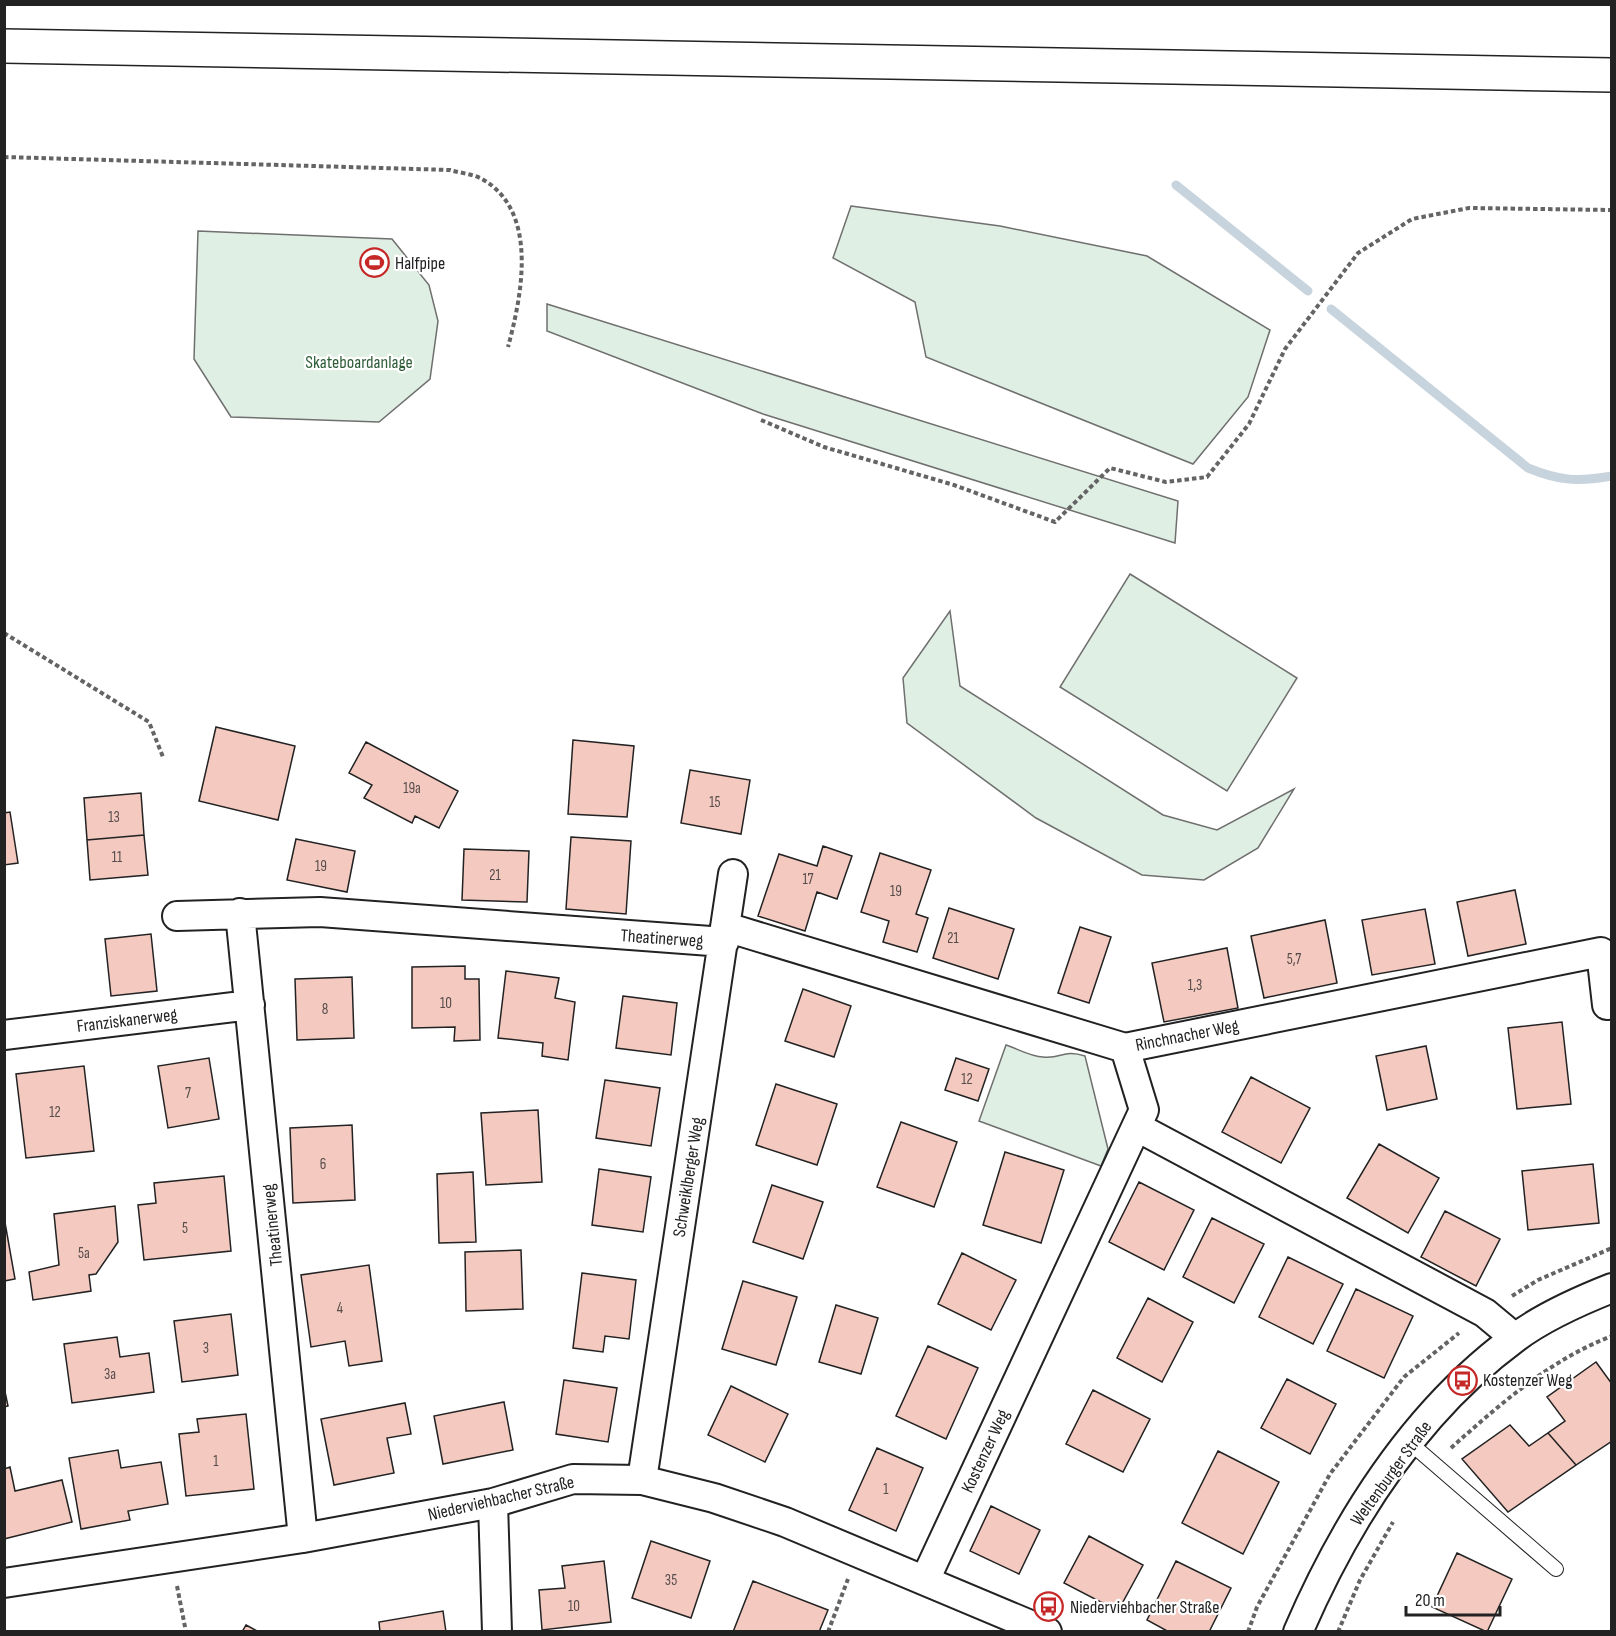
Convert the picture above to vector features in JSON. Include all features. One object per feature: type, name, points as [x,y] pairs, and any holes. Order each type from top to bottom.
[{"type":"highway","points":[[4,46],[1611,75]]},
{"type":"street","name":"Schweiklberger Weg","points":[[642,1480],[733,874]]},
{"type":"street","name":"Theatinerweg","points":[[177,916],[320,912],[725,935]]},
{"type":"street","name":"Theatinerweg","points":[[240,913],[303,1538]]},
{"type":"street","name":"Rinchnacher Weg","points":[[725,935],[1125,1048],[1601,952],[1607,1005],[1611,1004]]},
{"type":"street","name":"Franziskanerweg","points":[[4,1035],[250,1005]]},
{"type":"street","name":"Kostenzer Weg","points":[[925,1580],[1144,1110],[1125,1048]]},
{"type":"street","points":[[1137,1127],[1485,1313],[1515,1338]]},
{"type":"street","name":"Weltenburger Straße","points":[[1298,1632],[1323,1573],[1359,1514],[1409,1442],[1460,1386],[1515,1338],[1580,1301],[1611,1288]]},
{"type":"street","name":"Niederviehbacher Straße","points":[[4,1583],[170,1556],[303,1538],[493,1503],[573,1479],[642,1480],[714,1498],[775,1518],[1047,1632]]},
{"type":"street","points":[[493,1503],[497,1632]]},
{"type":"lane","points":[[1409,1442],[1556,1569]]},
{"type":"path","points":[[4,157],[450,170],[481,179],[501,194],[515,217],[521,249],[518,311],[508,347]]},
{"type":"path","points":[[761,420],[824,447],[942,481],[1055,522],[1110,468],[1166,482],[1207,477],[1249,424],[1285,350],[1358,254],[1412,219],[1469,208],[1611,210]]},
{"type":"path","points":[[4,633],[149,722],[163,757]]},
{"type":"path","points":[[828,1632],[859,1554]]},
{"type":"path","points":[[170,1556],[186,1632]]},
{"type":"green space","points":[[851,206],[1000,226],[1147,256],[1270,330],[1248,397],[1193,464],[926,357],[915,302],[833,258]]},
{"type":"green space","name":"Skateboardanlage","points":[[198,231],[392,239],[429,285],[438,321],[430,379],[379,422],[231,417],[194,359]]},
{"type":"green space","points":[[547,304],[1178,501],[1175,543],[763,414],[547,331]]},
{"type":"green space","points":[[1130,574],[1297,678],[1227,791],[1060,687]]},
{"type":"green space","points":[[950,611],[960,686],[1163,815],[1217,830],[1294,789],[1258,848],[1204,880],[1142,875],[1036,818],[907,723],[903,678]]},
{"type":"green space","points":[[1006,1045],[1038,1057],[1054,1057],[1072,1053],[1085,1056],[1108,1149],[1101,1166],[979,1121]]},
{"type":"building","points":[[216,727],[295,746],[278,820],[199,801]]},
{"type":"building","points":[[573,740],[634,746],[627,817],[568,814]]},
{"type":"building","points":[[366,742],[458,791],[439,828],[415,816],[412,823],[364,798],[372,785],[349,773]]},
{"type":"building","points":[[690,770],[750,780],[741,834],[681,823]]},
{"type":"building","points":[[141,793],[144,835],[87,840],[84,798]]},
{"type":"building","points":[[10,812],[18,863],[4,865],[4,813]]},
{"type":"building","points":[[144,835],[148,875],[90,880],[87,840]]},
{"type":"building","points":[[571,837],[631,841],[626,914],[566,909]]},
{"type":"building","points":[[296,839],[355,851],[347,892],[287,880]]},
{"type":"building","points":[[823,846],[852,856],[837,899],[817,892],[805,931],[758,916],[779,854],[817,866]]},
{"type":"building","points":[[464,849],[529,851],[527,902],[462,900]]},
{"type":"building","points":[[880,853],[931,870],[916,914],[928,918],[917,952],[883,942],[889,921],[861,912]]},
{"type":"building","points":[[1515,890],[1526,944],[1468,956],[1457,902]]},
{"type":"building","points":[[949,908],[1014,929],[998,979],[933,958]]},
{"type":"building","points":[[1425,909],[1435,964],[1372,975],[1362,920]]},
{"type":"building","points":[[1325,920],[1337,983],[1264,998],[1251,936]]},
{"type":"building","points":[[1080,927],[1111,937],[1089,1003],[1058,993]]},
{"type":"building","points":[[151,934],[157,991],[111,996],[105,939]]},
{"type":"building","points":[[1227,948],[1238,1008],[1164,1022],[1152,963]]},
{"type":"building","points":[[465,966],[465,979],[479,979],[480,1040],[454,1041],[455,1027],[412,1028],[412,967]]},
{"type":"building","points":[[506,971],[559,978],[555,998],[575,1002],[568,1060],[542,1056],[543,1043],[498,1038]]},
{"type":"building","points":[[352,977],[354,1038],[297,1040],[295,979]]},
{"type":"building","points":[[803,989],[851,1006],[834,1057],[785,1041]]},
{"type":"building","points":[[623,996],[677,1003],[671,1055],[616,1048]]},
{"type":"building","points":[[1562,1022],[1571,1104],[1517,1109],[1508,1028]]},
{"type":"building","points":[[1426,1046],[1437,1099],[1387,1110],[1376,1056]]},
{"type":"building","points":[[209,1058],[219,1119],[168,1128],[158,1066]]},
{"type":"building","points":[[956,1058],[989,1069],[978,1101],[945,1090]]},
{"type":"building","points":[[84,1066],[94,1151],[26,1158],[16,1074]]},
{"type":"building","points":[[1251,1077],[1310,1108],[1281,1163],[1222,1132]]},
{"type":"building","points":[[605,1080],[660,1088],[651,1146],[596,1138]]},
{"type":"building","points":[[776,1084],[837,1104],[817,1165],[756,1145]]},
{"type":"building","points":[[538,1110],[542,1182],[486,1185],[481,1113]]},
{"type":"building","points":[[901,1122],[957,1142],[934,1207],[877,1187]]},
{"type":"building","points":[[352,1125],[355,1200],[293,1203],[290,1128]]},
{"type":"building","points":[[1379,1144],[1439,1178],[1408,1233],[1347,1198]]},
{"type":"building","points":[[1005,1152],[1064,1170],[1041,1243],[983,1225]]},
{"type":"building","points":[[1593,1164],[1599,1223],[1528,1230],[1522,1171]]},
{"type":"building","points":[[599,1169],[651,1177],[643,1232],[592,1225]]},
{"type":"building","points":[[473,1172],[476,1242],[439,1243],[437,1174]]},
{"type":"building","points":[[224,1176],[231,1251],[144,1260],[138,1205],[156,1203],[154,1183]]},
{"type":"building","points":[[1139,1182],[1194,1210],[1164,1270],[1109,1242]]},
{"type":"building","points":[[772,1185],[823,1202],[803,1259],[753,1242]]},
{"type":"building","points":[[115,1206],[118,1242],[96,1274],[89,1275],[91,1291],[33,1300],[29,1272],[59,1265],[54,1214]]},
{"type":"building","points":[[1445,1211],[1500,1239],[1476,1286],[1421,1257]]},
{"type":"building","points":[[4,1217],[15,1279],[4,1281]]},
{"type":"building","points":[[1212,1218],[1264,1244],[1234,1303],[1183,1277]]},
{"type":"building","points":[[521,1250],[523,1309],[466,1311],[465,1252]]},
{"type":"building","points":[[962,1253],[1016,1280],[991,1330],[938,1304]]},
{"type":"building","points":[[1288,1257],[1343,1284],[1313,1344],[1259,1317]]},
{"type":"building","points":[[369,1265],[382,1361],[349,1366],[345,1341],[311,1347],[301,1275]]},
{"type":"building","points":[[582,1273],[636,1280],[629,1339],[605,1336],[603,1352],[573,1348]]},
{"type":"building","points":[[743,1281],[797,1297],[776,1365],[722,1349]]},
{"type":"building","points":[[1356,1289],[1413,1316],[1384,1378],[1327,1351]]},
{"type":"building","points":[[1148,1298],[1193,1322],[1162,1382],[1117,1358]]},
{"type":"building","points":[[836,1305],[878,1318],[861,1374],[819,1362]]},
{"type":"building","points":[[231,1314],[238,1375],[182,1382],[174,1321]]},
{"type":"building","points":[[117,1337],[120,1357],[149,1353],[154,1392],[72,1403],[64,1344]]},
{"type":"building","points":[[928,1346],[978,1368],[946,1439],[896,1416]]},
{"type":"building","points":[[1596,1362],[1612,1384],[1612,1441],[1576,1465],[1548,1433],[1565,1421],[1547,1397]]},
{"type":"building","points":[[1287,1379],[1336,1404],[1310,1454],[1261,1428]]},
{"type":"building","points":[[564,1380],[617,1388],[608,1442],[556,1434]]},
{"type":"building","points":[[731,1386],[788,1414],[765,1462],[708,1435]]},
{"type":"building","points":[[4,1387],[8,1406],[4,1407]]},
{"type":"building","points":[[1093,1390],[1150,1419],[1123,1472],[1066,1444]]},
{"type":"building","points":[[504,1402],[513,1450],[443,1464],[434,1416]]},
{"type":"building","points":[[405,1403],[411,1434],[387,1438],[394,1473],[334,1485],[321,1419]]},
{"type":"building","points":[[246,1414],[254,1489],[186,1496],[179,1434],[199,1432],[197,1419]]},
{"type":"building","points":[[1510,1425],[1529,1446],[1548,1433],[1576,1465],[1508,1512],[1462,1459]]},
{"type":"building","points":[[877,1448],[923,1468],[896,1531],[849,1510]]},
{"type":"building","points":[[118,1450],[121,1468],[161,1462],[168,1504],[128,1511],[130,1520],[81,1529],[69,1458]]},
{"type":"building","points":[[1218,1451],[1279,1482],[1243,1554],[1182,1523]]},
{"type":"building","points":[[10,1467],[15,1491],[62,1480],[72,1522],[4,1539],[4,1469]]},
{"type":"building","points":[[991,1506],[1040,1530],[1019,1574],[970,1551]]},
{"type":"building","points":[[1089,1536],[1143,1565],[1118,1611],[1064,1583]]},
{"type":"building","points":[[651,1541],[710,1561],[691,1618],[632,1598]]},
{"type":"building","points":[[1457,1553],[1512,1579],[1487,1632],[1432,1607]]},
{"type":"building","points":[[604,1561],[611,1622],[542,1630],[539,1590],[565,1588],[562,1566]]},
{"type":"building","points":[[1176,1561],[1231,1588],[1209,1632],[1169,1632],[1147,1620]]},
{"type":"building","points":[[753,1581],[828,1610],[819,1632],[733,1632]]},
{"type":"building","points":[[443,1611],[446,1632],[380,1632],[379,1622]]},
{"type":"building","points":[[246,1625],[259,1632],[242,1632]]},
{"type":"waterway","points":[[1176,185],[1308,291]]},
{"type":"waterway","points":[[1331,309],[1528,468],[1550,476],[1569,479],[1612,476]]},
{"type":"power","points":[[4,7],[7,4]]},
{"type":"place","name":"Halfpipe","points":[[374,263]]},
{"type":"place","name":"Kostenzer Weg","points":[[1462,1380]]},
{"type":"place","name":"Niederviehbacher Straße","points":[[1049,1607]]}]
